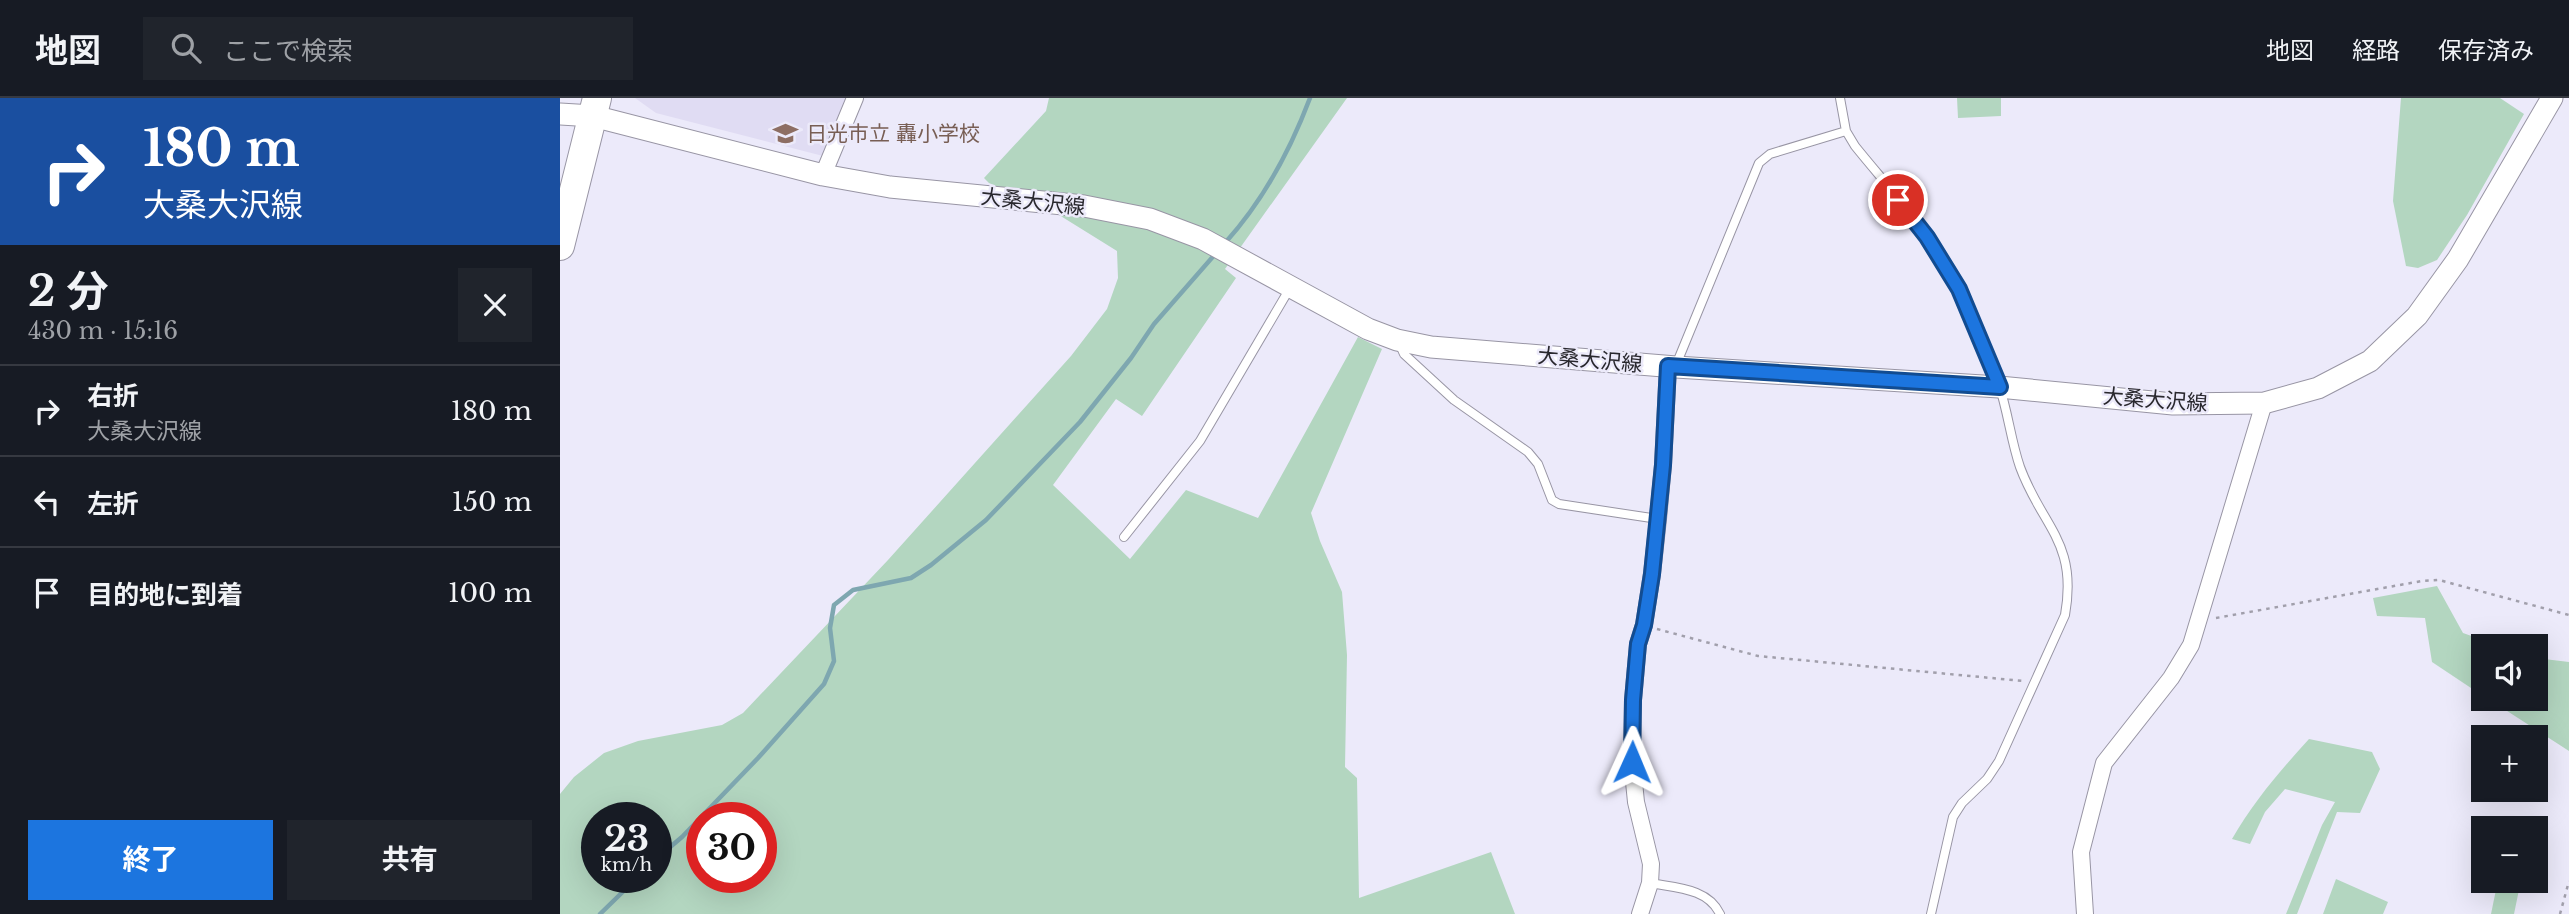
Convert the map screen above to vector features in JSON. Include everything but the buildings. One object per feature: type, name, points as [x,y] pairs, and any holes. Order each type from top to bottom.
[{"type":"highway","points":[[560,246],[595,107]]},
{"type":"main road","name":"大桑大沢線","points":[[560,114],[595,107],[822,174],[890,187],[1084,206],[1150,219],[1203,239],[1368,329],[1397,340],[1430,347],[2000,387],[2173,404],[2264,403],[2318,388],[2370,361],[2417,316],[2458,259],[2553,98]]},
{"type":"street","points":[[822,174],[855,98]]},
{"type":"street","points":[[1640,914],[1650,883],[1651,863],[1636,802],[1632,762],[1633,700],[1638,644],[1644,625],[1658,519],[1672,366]]},
{"type":"street","points":[[2085,914],[2081,852],[2104,764],[2171,678],[2191,645],[2264,403]]},
{"type":"lane","points":[[1840,98],[1846,131],[1927,237],[1959,289],[2000,387],[2021,469],[2057,535],[2065,561],[2069,590],[2065,615],[1999,761],[1987,779],[1962,803],[1953,817],[1931,914]]},
{"type":"lane","points":[[1672,366],[1759,163],[1770,154],[1846,131]]},
{"type":"lane","points":[[1124,537],[1200,441],[1290,288]]},
{"type":"lane","points":[[1397,340],[1404,354],[1454,400],[1528,452],[1538,464],[1552,500],[1559,504],[1658,519]]},
{"type":"lane","points":[[1650,883],[1694,891],[1715,902],[1720,914]]},
{"type":"path","points":[[2200,617],[2211,619],[2439,580],[2569,615]]},
{"type":"path","points":[[1644,625],[1758,656],[2000,677],[2025,681],[2032,686]]},
{"type":"path","points":[[2560,914],[2569,881]]},
{"type":"shaded area","name":"日光市立 轟小学校","points":[[635,98],[848,98],[823,156],[656,113]]},
{"type":"green space","points":[[1049,98],[1347,98],[1225,269],[1236,278],[1142,416],[1116,399],[1053,485],[1130,559],[1186,490],[1258,518],[1358,337],[1382,349],[1311,513],[1342,592],[1347,655],[1345,767],[1357,778],[1359,898],[1491,852],[1515,914],[560,914],[560,794],[574,777],[604,753],[638,741],[722,725],[743,713],[888,560],[1071,356],[1107,309],[1118,278],[1117,251],[1051,210],[989,183],[984,178],[1046,111]]},
{"type":"green space","points":[[1957,98],[2001,98],[2001,116],[1958,118]]},
{"type":"green space","points":[[2401,98],[2500,98],[2524,114],[2467,215],[2437,260],[2418,268],[2406,266],[2393,201]]},
{"type":"green space","points":[[2437,586],[2463,633],[2471,636],[2471,688],[2432,662],[2425,618],[2377,616],[2373,598]]},
{"type":"green space","points":[[2548,659],[2569,662],[2569,751],[2548,737],[2548,725],[2529,725],[2507,711],[2548,711]]},
{"type":"green space","points":[[2309,739],[2372,752],[2380,769],[2360,813],[2337,812],[2297,914],[2286,914],[2322,825],[2335,802],[2285,789],[2265,812],[2250,844],[2232,839],[2268,787]]},
{"type":"green space","points":[[2336,879],[2388,902],[2383,914],[2323,914]]},
{"type":"green space","points":[[2495,893],[2518,893],[2514,914],[2491,914]]},
{"type":"waterway","points":[[1225,243],[1252,210],[1274,175],[1310,98]]},
{"type":"waterway","points":[[672,845],[758,758],[824,684],[834,661],[830,628],[834,605],[853,590],[911,578],[986,520],[1080,422],[1131,358],[1154,324],[1217,252]]},
{"type":"waterway","points":[[600,914],[622,893]]},
{"type":"place","name":"日光市立 轟小学校","points":[[786,134]]},
{"type":"route","points":[[1632,762],[1633,700],[1638,644],[1644,625],[1652,574],[1663,465],[1668,366],[2000,387],[1959,289],[1927,237],[1898,200]]}]
